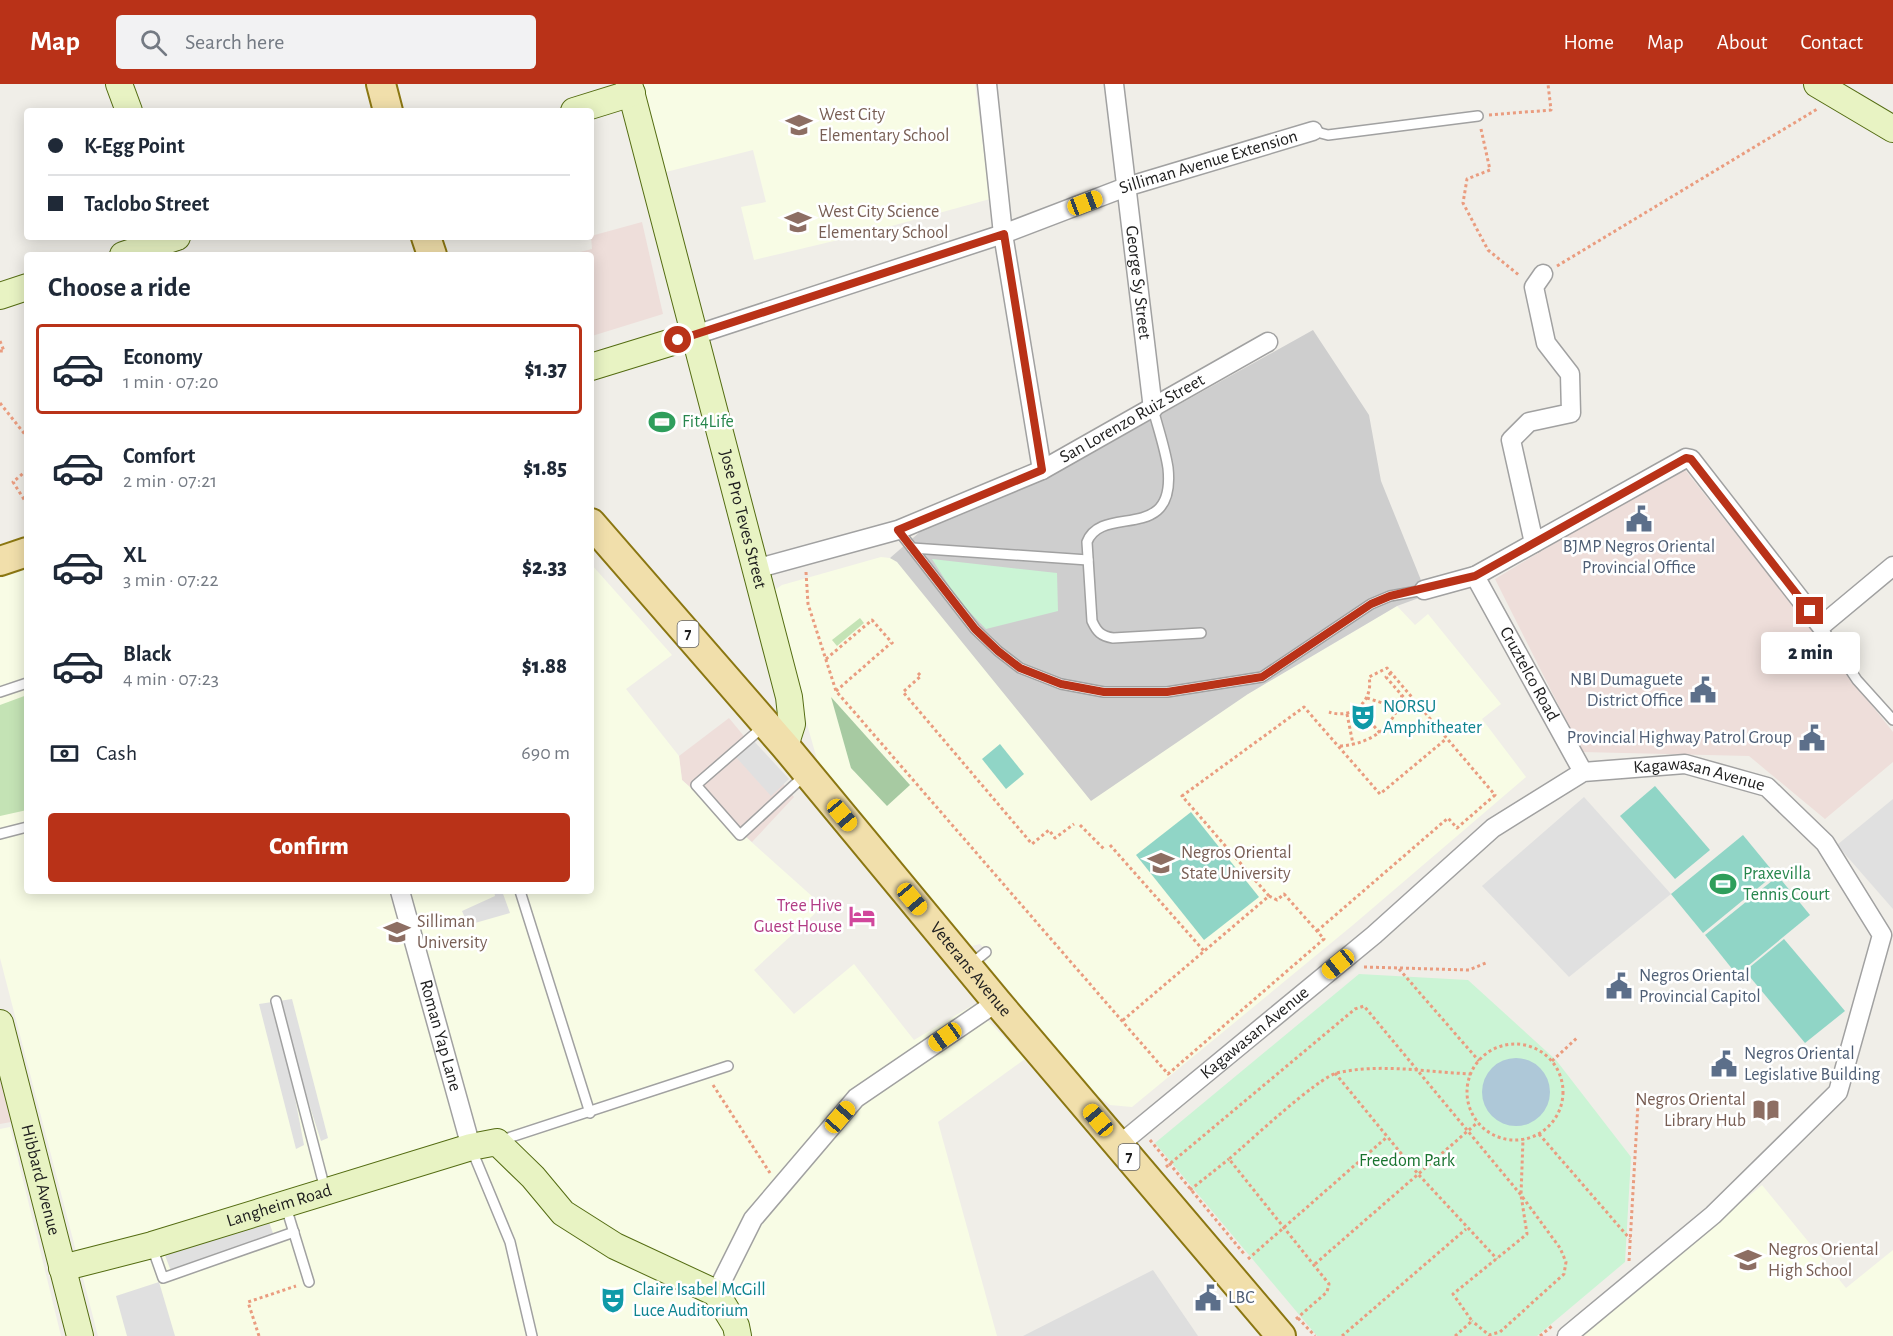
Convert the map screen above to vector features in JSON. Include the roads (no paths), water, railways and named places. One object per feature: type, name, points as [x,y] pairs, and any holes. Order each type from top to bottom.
[{"type":"main road","points":[[381,84],[387,108]]},
{"type":"main road","name":"Veterans Avenue","points":[[594,526],[807,773],[977,959],[997,1002],[1119,1145],[1159,1172],[1287,1324]]},
{"type":"main road","points":[[0,561],[24,553]]},
{"type":"street","points":[[119,84],[128,108]]},
{"type":"street","points":[[987,84],[1004,234],[1042,470]]},
{"type":"street","name":"George Sy Street","points":[[1114,84],[1154,409]]},
{"type":"street","points":[[581,108],[630,88]]},
{"type":"street","name":"Jose Pro Teves Street","points":[[630,88],[789,697],[792,724],[785,746]]},
{"type":"street","points":[[1827,90],[1893,129]]},
{"type":"street","name":"Silliman Avenue Extension","points":[[594,366],[1004,234],[1126,187],[1313,131]]},
{"type":"street","points":[[132,252],[166,240]]},
{"type":"street","points":[[1534,543],[1511,440],[1529,422],[1571,413],[1570,374],[1546,343],[1538,281]]},
{"type":"street","points":[[0,296],[24,288]]},
{"type":"street","name":"San Lorenzo Ruiz Street","points":[[755,569],[898,530],[1042,470],[1154,409],[1268,342]]},
{"type":"street","points":[[1424,590],[1475,576],[1680,459],[1691,459],[1821,626],[1893,566]]},
{"type":"street","name":"Cruztelco Road","points":[[1475,576],[1583,772]]},
{"type":"street","name":"Kagawasan Avenue","points":[[1119,1145],[1374,935],[1492,828],[1583,772],[1685,764],[1767,787],[1825,843],[1888,934],[1838,1092],[1713,1215],[1562,1329]]},
{"type":"street","name":"Roman Yap Lane","points":[[401,894],[471,1147]]},
{"type":"street","points":[[716,1293],[753,1220],[856,1098],[997,1002]]},
{"type":"street","name":"Hibbard Avenue","points":[[0,1027],[80,1336]]},
{"type":"street","points":[[497,1142],[533,1177],[563,1214],[615,1246],[716,1293],[736,1326],[738,1336]]},
{"type":"street","name":"Langheim Road","points":[[62,1268],[152,1245],[285,1202],[471,1147],[497,1142]]},
{"type":"lane","points":[[1313,131],[1328,135],[1478,116]]},
{"type":"lane","points":[[1154,409],[1168,469],[1164,497],[1149,517],[1140,521],[1104,524],[1094,529],[1087,542],[1092,621],[1096,630],[1103,636],[1113,638],[1201,633]]},
{"type":"lane","points":[[898,530],[975,629],[1013,662],[1061,684],[1104,692],[1167,692],[1262,677],[1371,604],[1390,596],[1424,590]]},
{"type":"lane","points":[[912,548],[1088,560]]},
{"type":"lane","points":[[1821,626],[1857,680],[1893,720]]},
{"type":"lane","points":[[0,692],[24,684]]},
{"type":"lane","points":[[766,724],[696,785],[740,835],[807,773]]},
{"type":"lane","points":[[0,834],[24,828]]},
{"type":"lane","points":[[521,894],[590,1113]]},
{"type":"lane","points":[[276,1000],[326,1191]]},
{"type":"lane","name":"Langheim Road","points":[[497,1142],[728,1066]]},
{"type":"lane","points":[[471,1147],[510,1242],[532,1336]]},
{"type":"lane","points":[[285,1202],[309,1282]]},
{"type":"lane","points":[[152,1245],[163,1278],[294,1232]]},
{"type":"place","name":"West City Elementary School","points":[[799,125]]},
{"type":"place","name":"West City Science Elementary School","points":[[798,222]]},
{"type":"place","name":"Fit4Life","points":[[662,422]]},
{"type":"place","name":"BJMP Negros Oriental Provincial Office","points":[[1639,519]]},
{"type":"place","name":"NBI Dumaguete District Office","points":[[1703,690]]},
{"type":"place","name":"NORSU Amphitheater","points":[[1363,717]]},
{"type":"place","name":"Provincial Highway Patrol Group","points":[[1812,738]]},
{"type":"place","name":"Negros Oriental State University","points":[[1161,863]]},
{"type":"place","name":"Praxevilla Tennis Court","points":[[1723,884]]},
{"type":"place","name":"Tree Hive Guest House","points":[[862,916]]},
{"type":"place","name":"Silliman University","points":[[397,932]]},
{"type":"place","name":"Negros Oriental Provincial Capitol","points":[[1619,986]]},
{"type":"place","name":"Negros Oriental Legislative Building","points":[[1724,1064]]},
{"type":"place","name":"Negros Oriental Library Hub","points":[[1766,1110]]},
{"type":"place","name":"Negros Oriental High School","points":[[1748,1260]]},
{"type":"place","name":"LBC","points":[[1208,1298]]},
{"type":"place","name":"Claire Isabel McGill Luce Auditorium","points":[[613,1300]]},
{"type":"park label","name":"Freedom Park","points":[[1407,1161]]}]
